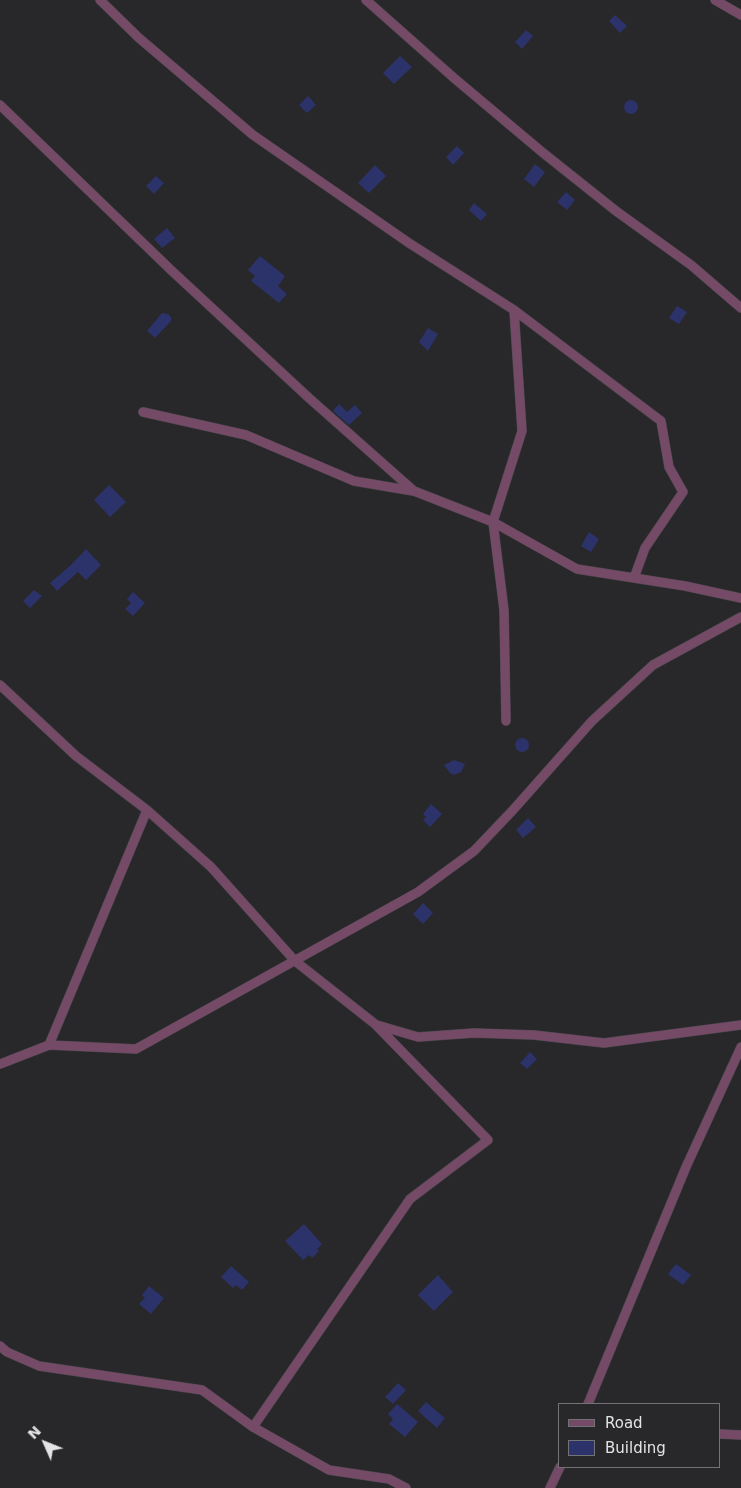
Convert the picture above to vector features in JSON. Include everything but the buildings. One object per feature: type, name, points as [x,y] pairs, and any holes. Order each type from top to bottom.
[{"type":"street","points":[[100,0],[140,38],[253,135],[408,243],[514,310],[660,421],[669,467],[683,492],[645,548],[634,578]]},
{"type":"street","points":[[366,0],[454,78],[542,152],[616,211],[691,265],[741,308]]},
{"type":"street","points":[[716,0],[741,15]]},
{"type":"street","points":[[0,105],[172,271],[414,492]]},
{"type":"street","points":[[506,721],[504,610],[493,522],[522,431],[514,310]]},
{"type":"street","points":[[143,412],[246,435],[354,481],[414,492],[493,522],[577,569],[685,586],[741,598]]},
{"type":"street","points":[[0,1064],[50,1045],[136,1049],[418,892],[474,851],[592,721],[653,665],[741,617]]},
{"type":"street","points":[[0,685],[76,756],[147,810],[210,867],[295,961],[375,1024],[488,1140],[410,1199],[253,1427]]},
{"type":"street","points":[[50,1045],[147,810]]},
{"type":"street","points":[[375,1024],[418,1037],[474,1033],[534,1035],[604,1043],[741,1025]]},
{"type":"street","points":[[588,1403],[686,1167],[741,1047]]},
{"type":"street","points":[[0,1346],[7,1352],[39,1366],[202,1390],[253,1427],[329,1470],[389,1479],[406,1488]]},
{"type":"street","points":[[721,1434],[741,1435]]},
{"type":"street","points":[[550,1488],[560,1468]]}]
